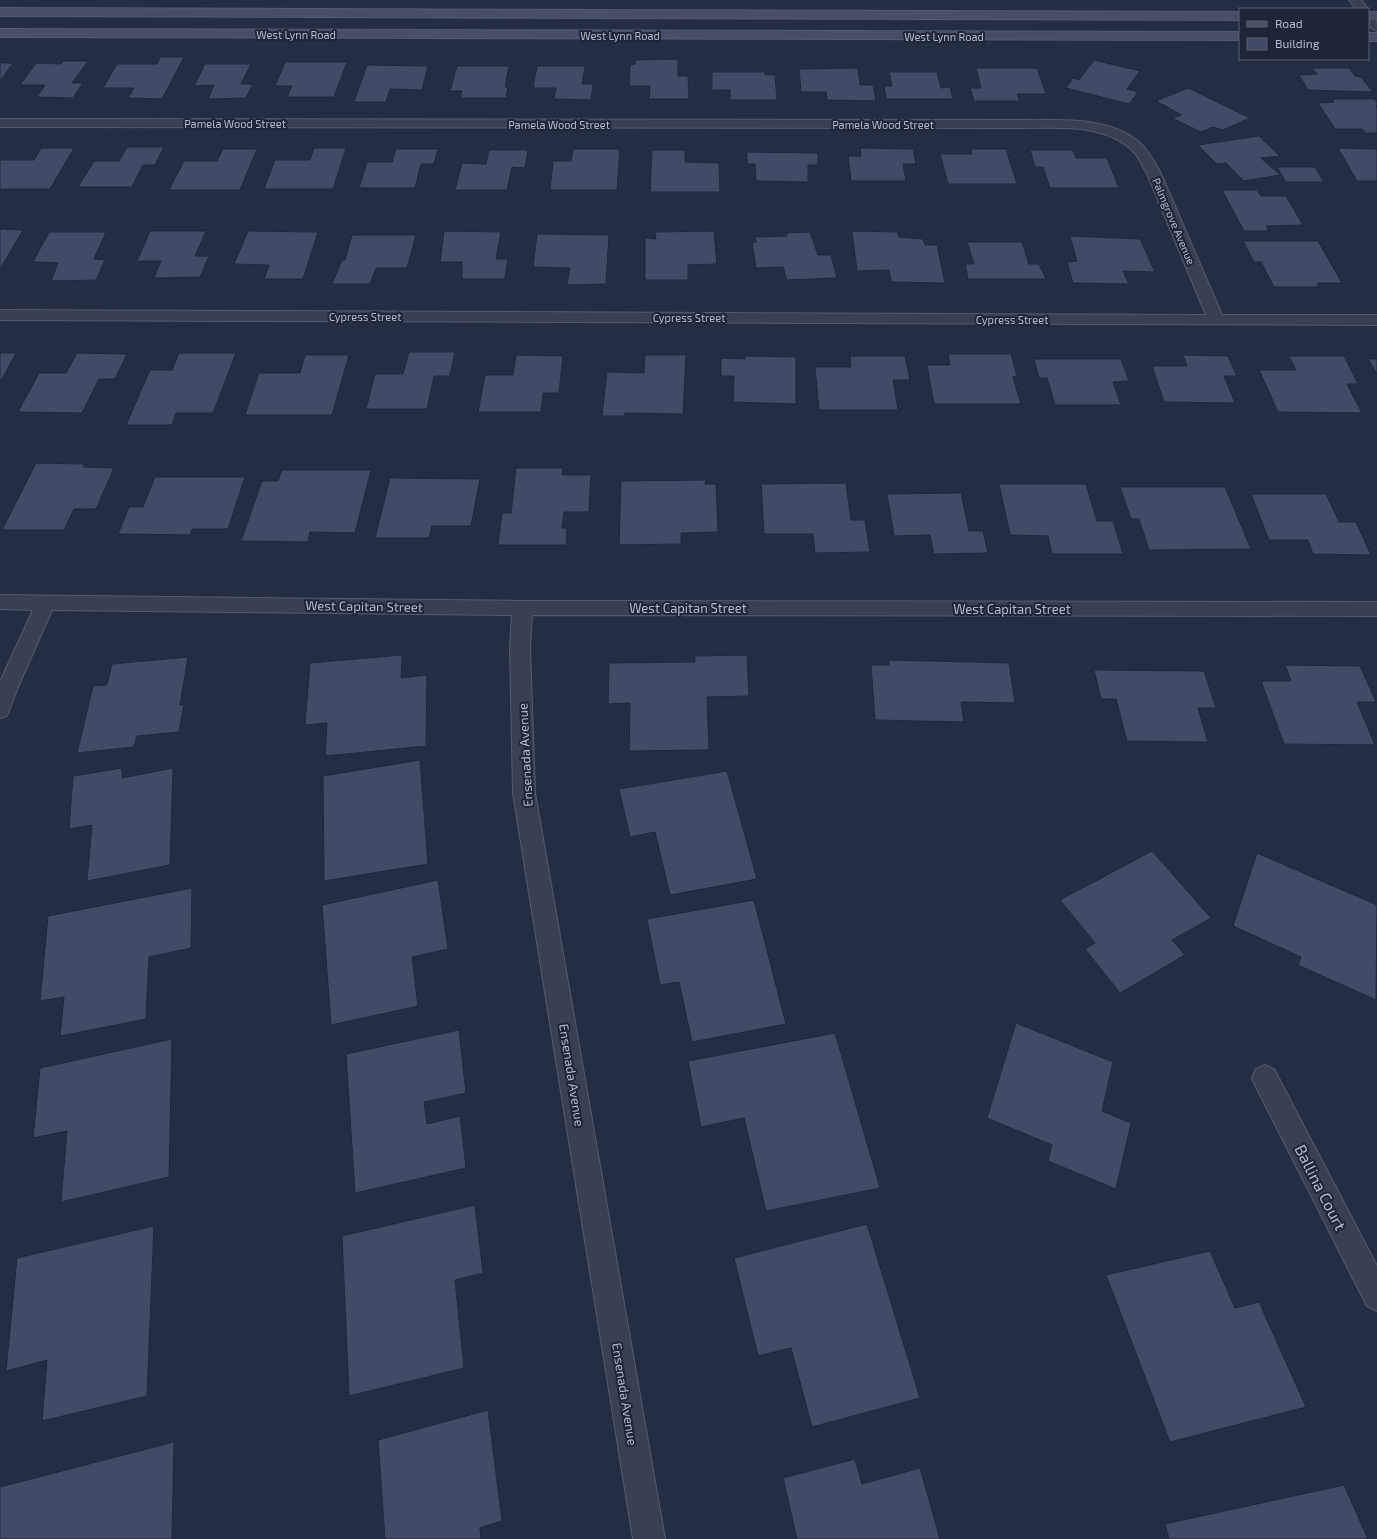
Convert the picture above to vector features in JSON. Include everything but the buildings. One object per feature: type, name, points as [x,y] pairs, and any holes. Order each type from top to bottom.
[{"type":"main road","name":"West Lynn Road","points":[[0,12],[1239,16]]},
{"type":"main road","name":"West Lynn Road","points":[[0,33],[1239,36]]},
{"type":"street","points":[[1355,0],[1361,8]]},
{"type":"street","points":[[1369,17],[1377,27]]},
{"type":"street","name":"Pamela Wood Street","points":[[0,123],[1059,125],[1086,126],[1116,135]]},
{"type":"street","name":"Palmgrove Avenue","points":[[1116,135],[1135,146],[1144,156],[1155,176],[1216,320]]},
{"type":"street","name":"Cypress Street","points":[[0,315],[1377,320]]},
{"type":"street","name":"West Capitan Street","points":[[0,602],[522,608],[1377,609]]},
{"type":"street","points":[[0,710],[8,687],[46,602]]},
{"type":"street","name":"Ensenada Avenue","points":[[522,608],[520,648],[524,793],[649,1539]]},
{"type":"street","name":"Ballina Court","points":[[1265,1078],[1377,1296]]}]
